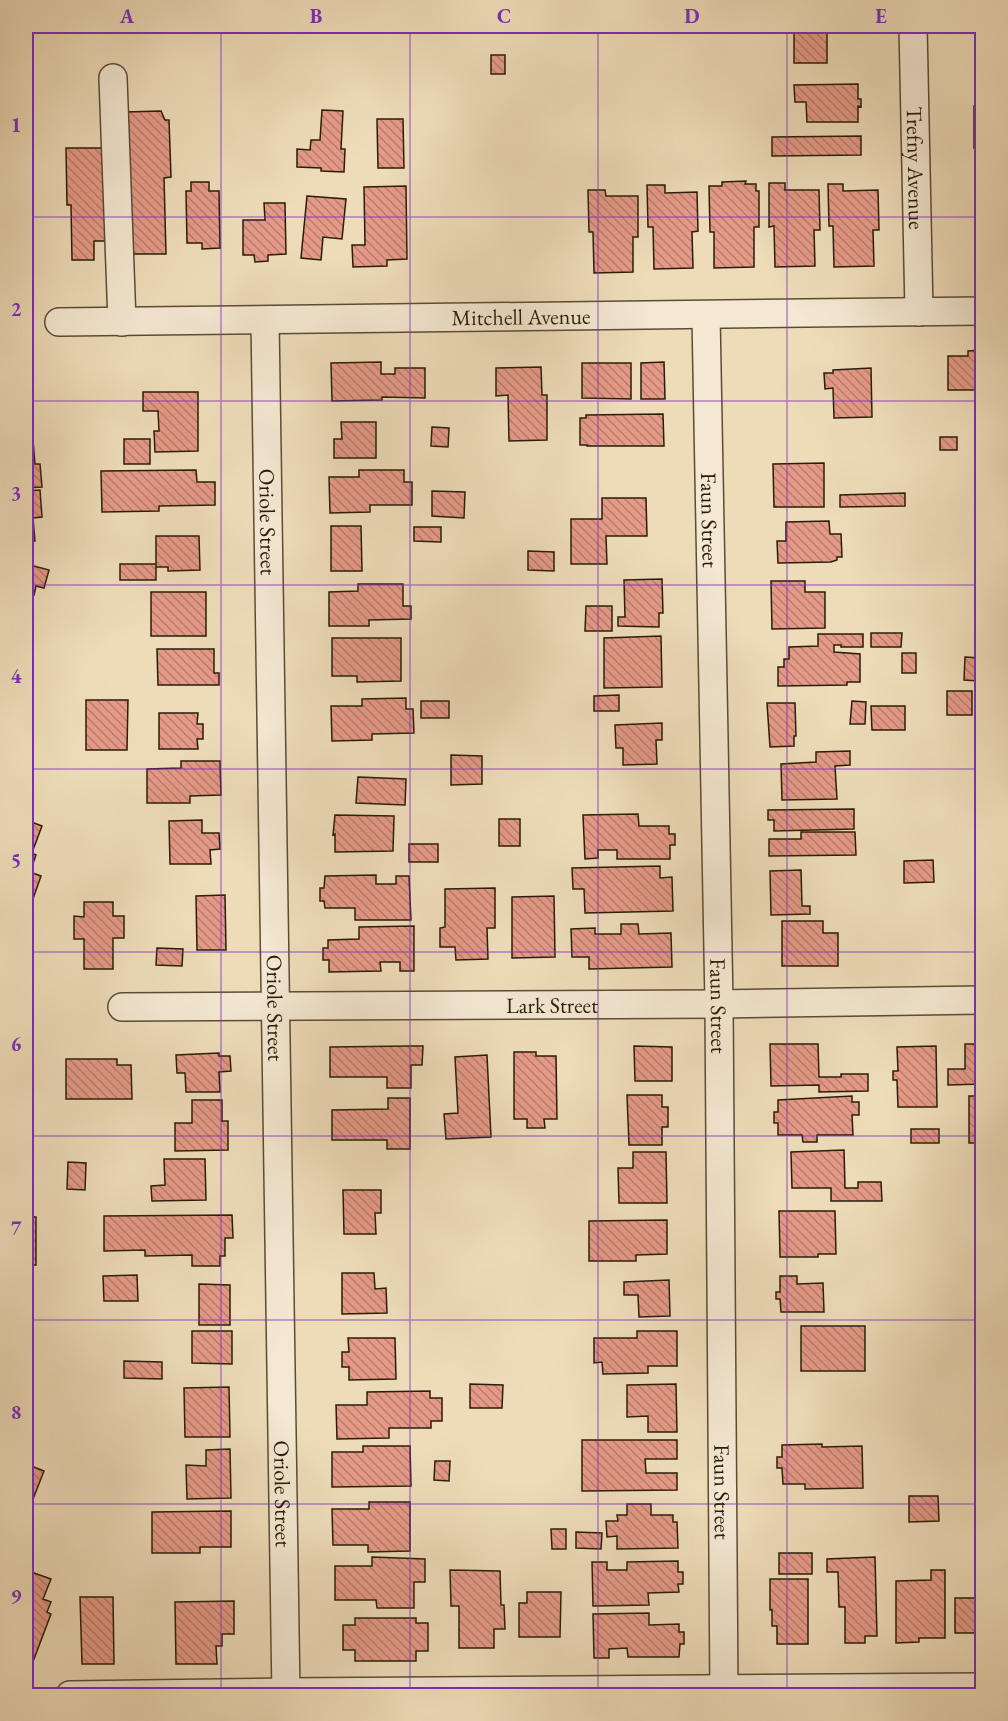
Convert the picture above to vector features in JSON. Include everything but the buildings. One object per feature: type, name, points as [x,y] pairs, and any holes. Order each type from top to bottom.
[{"type":"street","name":"Trefny Avenue","points":[[914,26],[919,312]]},
{"type":"street","points":[[113,78],[122,322]]},
{"type":"street","name":"Mitchell Avenue","points":[[59,322],[982,311]]},
{"type":"street","name":"Faun Street","points":[[706,316],[719,1004],[724,1693]]},
{"type":"street","name":"Oriole Street","points":[[265,321],[286,1694]]},
{"type":"street","name":"Lark Street","points":[[122,1006],[719,1004],[982,1000]]},
{"type":"street","points":[[70,1695],[724,1693],[982,1687]]}]
